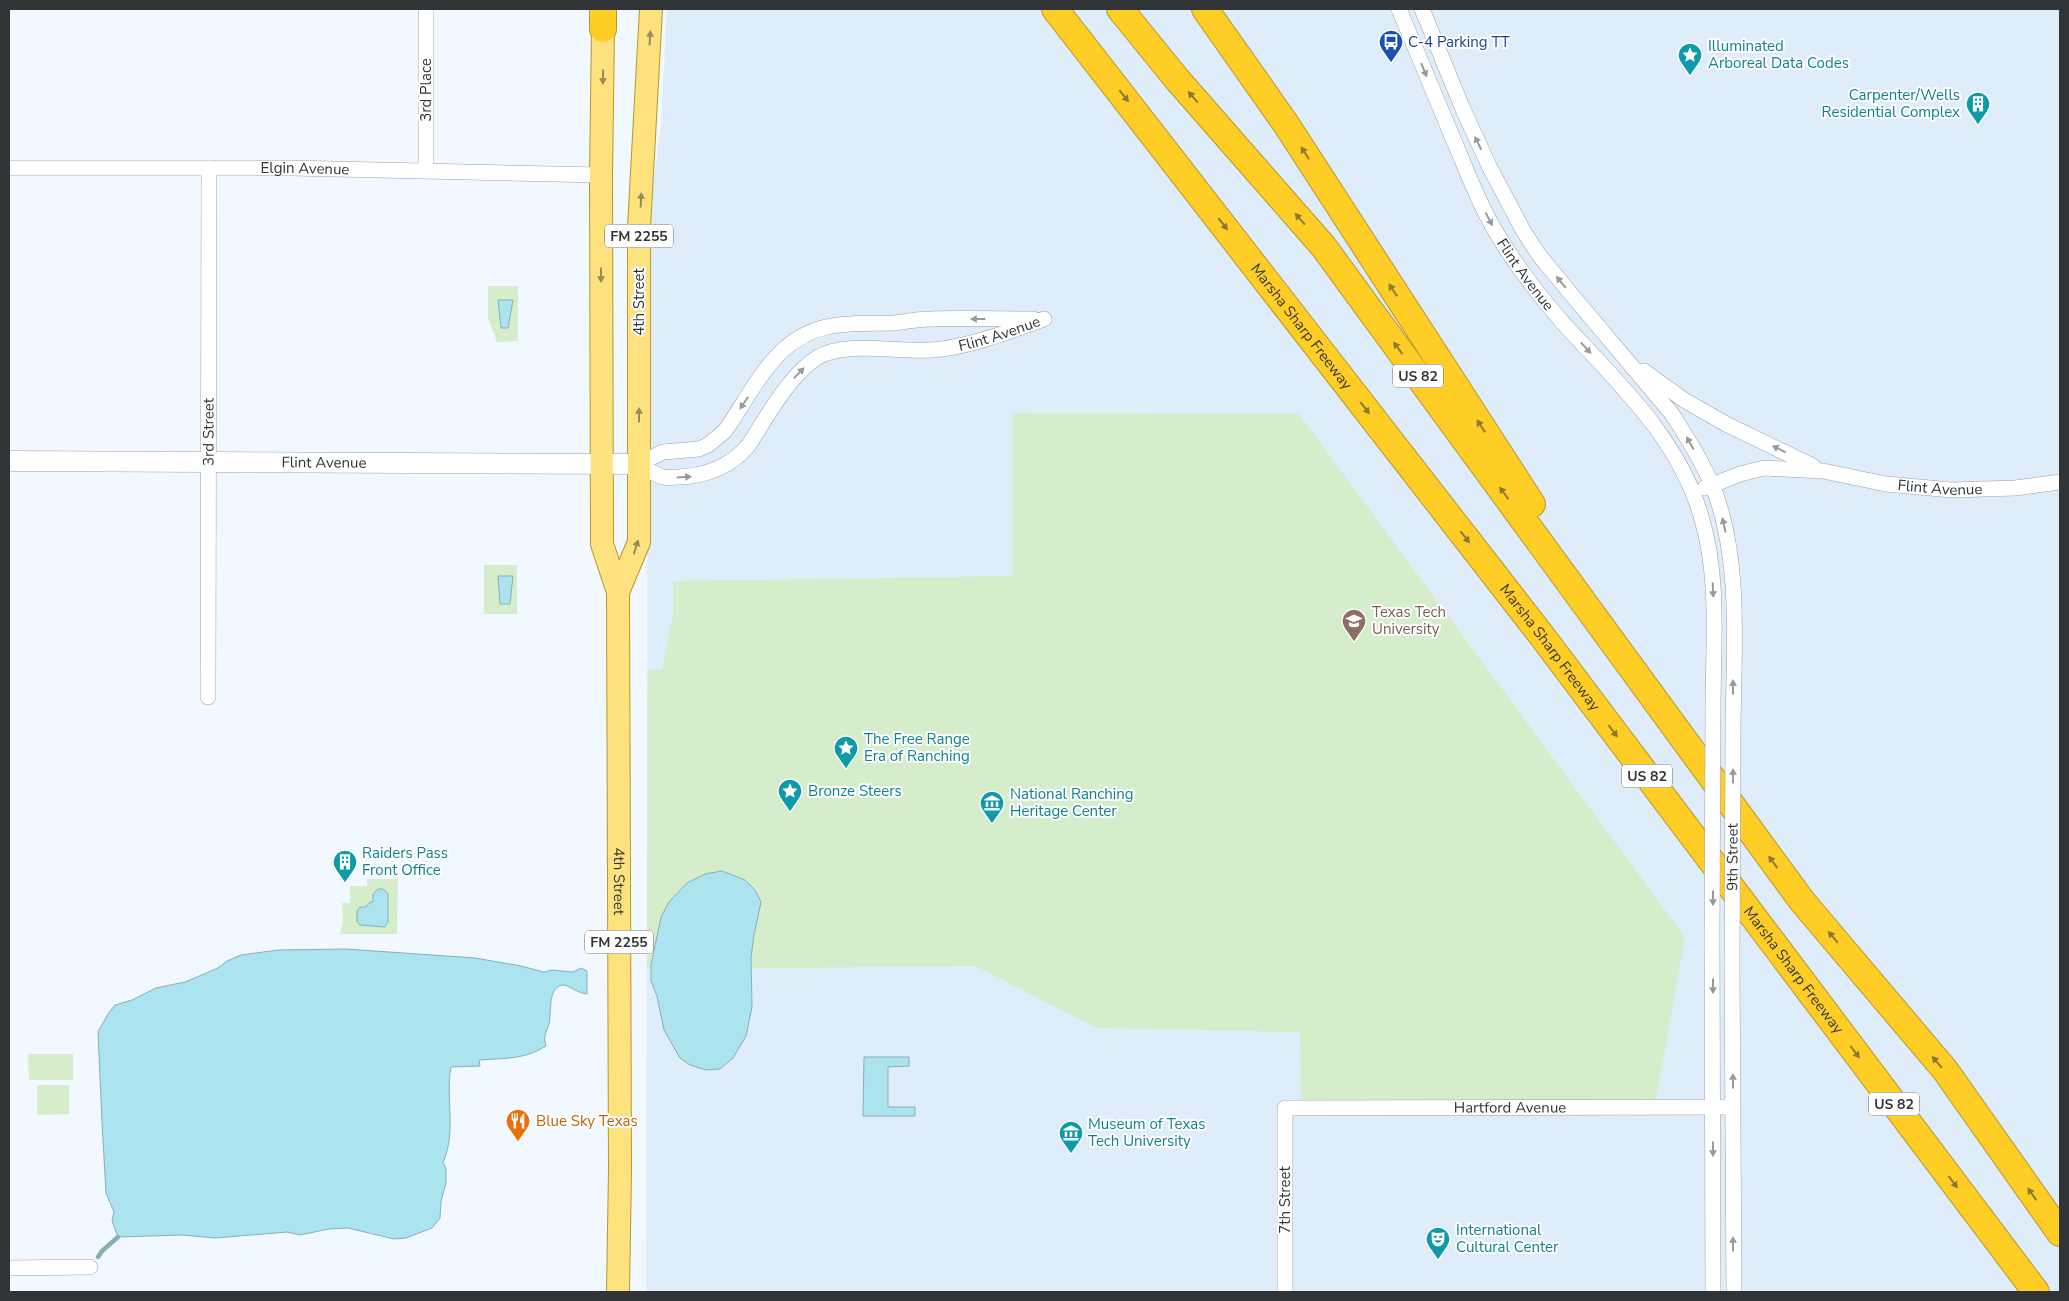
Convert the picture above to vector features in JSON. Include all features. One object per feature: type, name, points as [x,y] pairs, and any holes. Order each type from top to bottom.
[{"type":"highway","points":[[1048,9],[1094,57]]},
{"type":"highway","name":"Marsha Sharp Freeway","points":[[1055,9],[1542,636],[2036,1292]]},
{"type":"highway","name":"US 82","points":[[1120,9],[1176,78],[1323,246],[1802,901],[1945,1070],[2060,1233]]},
{"type":"highway","points":[[1205,9],[1286,124],[1583,582],[1686,723],[1698,759]]},
{"type":"main road","name":"4th Street","points":[[618,592],[639,542],[639,227],[651,9]]},
{"type":"main road","name":"4th Street","points":[[603,15],[601,175],[602,544],[618,592],[620,1170],[618,1292]]},
{"type":"street","name":"3rd Place","points":[[426,9],[426,171]]},
{"type":"street","name":"Flint Avenue","points":[[1399,9],[1467,174],[1480,203],[1502,242],[1562,322],[1649,418],[1675,454],[1693,492],[1740,474],[1764,468],[1823,471],[1886,484],[1952,490],[2015,488],[2060,482]]},
{"type":"street","name":"Flint Avenue","points":[[1422,9],[1462,107],[1512,214],[1539,255],[1672,414],[1687,437],[1712,486]]},
{"type":"street","name":"Elgin Avenue","points":[[9,168],[209,168],[601,175]]},
{"type":"street","name":"3rd Street","points":[[208,697],[209,168]]},
{"type":"street","name":"Flint Avenue","points":[[9,460],[638,464],[663,452],[699,449],[717,438],[725,431],[782,351],[815,330],[848,323],[894,323],[929,319],[1044,319],[1002,334],[943,349],[851,349],[828,353],[809,364],[794,378],[748,446],[729,464],[699,474],[663,477],[638,464]]},
{"type":"street","name":"Flint Avenue","points":[[1626,359],[1684,400],[1726,424],[1823,471]]},
{"type":"street","name":"9th Street","points":[[1712,486],[1725,528],[1733,588],[1732,965],[1734,1292]]},
{"type":"street","name":"9th Street","points":[[1693,492],[1702,516],[1712,569],[1713,1292]]},
{"type":"street","name":"Hartford Avenue","points":[[1285,1108],[1733,1107]]},
{"type":"street","name":"7th Street","points":[[1285,1108],[1285,1292]]},
{"type":"street","points":[[9,1268],[90,1267]]},
{"type":"shaded area","name":"Texas Tech University","points":[[667,9],[2060,9],[2060,1292],[646,1292],[648,224],[661,126]]},
{"type":"green space","points":[[488,286],[518,286],[518,341],[497,342],[488,318]]},
{"type":"green space","name":"National Ranching Heritage Center","points":[[1013,413],[1299,414],[1685,937],[1656,1100],[1301,1102],[1300,1032],[1096,1028],[975,966],[647,969],[648,670],[662,670],[673,614],[673,581],[1013,576]]},
{"type":"green space","points":[[484,565],[517,565],[517,614],[484,614]]},
{"type":"green space","points":[[367,879],[398,879],[397,934],[340,934],[343,921],[342,903],[350,903],[350,886],[367,886]]},
{"type":"green space","points":[[28,1054],[73,1054],[73,1080],[29,1080]]},
{"type":"green space","points":[[37,1085],[69,1085],[69,1114],[37,1115]]},
{"type":"water","points":[[498,300],[513,300],[508,328],[501,328]]},
{"type":"water","points":[[498,576],[513,576],[510,604],[500,604]]},
{"type":"water","points":[[722,871],[745,880],[755,890],[761,902],[751,957],[752,1007],[746,1036],[733,1058],[720,1069],[706,1070],[690,1065],[680,1058],[664,1030],[657,996],[651,981],[651,965],[661,917],[669,902],[687,883],[705,874]]},
{"type":"water","points":[[378,889],[383,889],[388,894],[388,922],[385,927],[360,925],[357,922],[357,911],[360,907],[366,907],[370,902],[373,902],[373,894]]},
{"type":"water","points":[[346,949],[475,958],[544,972],[552,970],[573,972],[581,968],[587,971],[587,994],[564,985],[557,987],[552,996],[549,1024],[545,1037],[546,1046],[538,1051],[514,1058],[479,1060],[480,1066],[451,1067],[449,1139],[443,1162],[446,1169],[446,1183],[441,1201],[440,1218],[432,1228],[406,1238],[394,1239],[348,1228],[329,1229],[300,1235],[287,1232],[215,1238],[182,1235],[118,1237],[112,1221],[114,1212],[106,1193],[98,1032],[115,1005],[132,1000],[156,988],[185,982],[218,968],[227,961],[241,955],[278,950]]},
{"type":"water","points":[[864,1057],[909,1057],[909,1066],[888,1067],[888,1107],[915,1107],[915,1116],[863,1116]]},
{"type":"waterway","points":[[98,1257],[118,1237]]},
{"type":"place","name":"C-4 Parking TT","points":[[1391,63]]},
{"type":"place","name":"Illuminated Arboreal Data Codes","points":[[1690,76]]},
{"type":"place","name":"Carpenter/Wells Residential Complex","points":[[1978,125]]},
{"type":"place","name":"Texas Tech University","points":[[1354,642]]},
{"type":"place","name":"The Free Range Era of Ranching","points":[[846,769]]},
{"type":"place","name":"Bronze Steers","points":[[790,812]]},
{"type":"place","name":"National Ranching Heritage Center","points":[[992,824]]},
{"type":"place","name":"Raiders Pass Front Office","points":[[345,883]]},
{"type":"place","name":"Blue Sky Texas","points":[[518,1142]]},
{"type":"place","name":"Museum of Texas Tech University","points":[[1071,1154]]},
{"type":"place","name":"International Cultural Center","points":[[1438,1260]]}]
